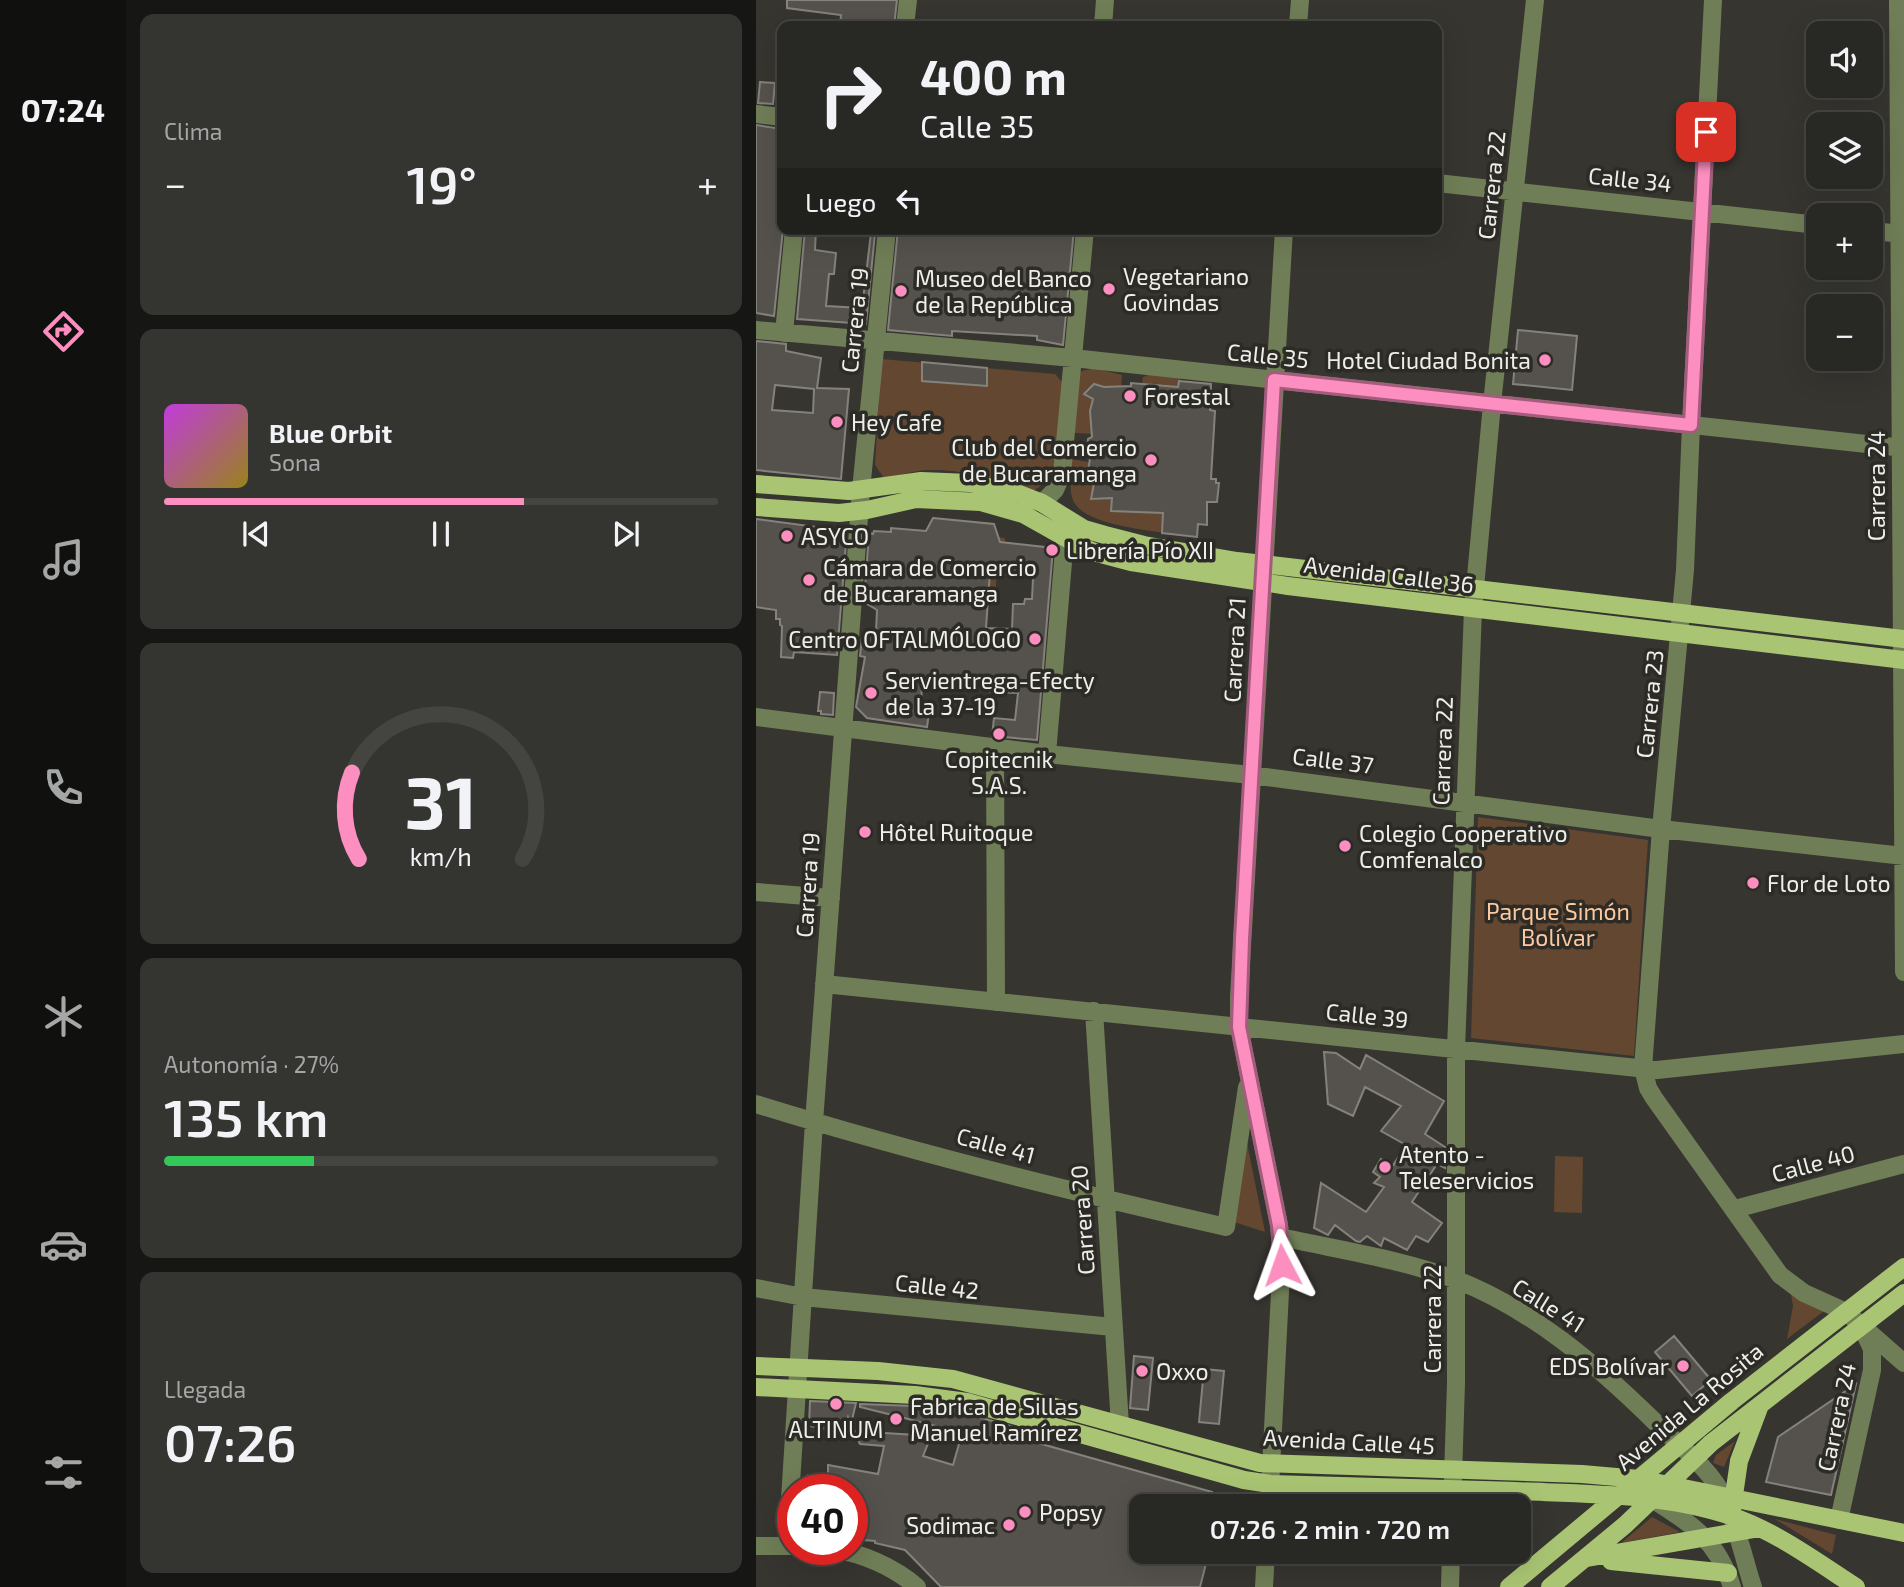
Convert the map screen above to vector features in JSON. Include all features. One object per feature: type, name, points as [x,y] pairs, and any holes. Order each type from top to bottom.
[{"type":"main road","name":"Avenida Calle 36","points":[[756,484],[861,490],[921,481],[945,481],[995,487],[1042,503],[1084,528],[1122,540],[1263,564],[1903,639]]},
{"type":"main road","name":"Avenida Calle 36","points":[[756,507],[859,512],[916,499],[981,502],[1023,514],[1097,554],[1115,559],[1262,583],[1903,660]]},
{"type":"main road","name":"Avenida La Rosita","points":[[1508,1587],[1732,1401],[1904,1267]]},
{"type":"main road","name":"Avenida La Rosita","points":[[1550,1587],[1587,1558],[1693,1460],[1761,1403],[1904,1293]]},
{"type":"main road","name":"Avenida Calle 45","points":[[756,1366],[924,1374],[953,1379],[1248,1461],[1271,1465],[1582,1474],[1639,1479],[1904,1533]]},
{"type":"main road","name":"Avenida Calle 45","points":[[756,1387],[915,1395],[967,1402],[1244,1480],[1400,1494]]},
{"type":"main road","points":[[1587,1558],[1706,1538],[1733,1525],[1728,1496],[1761,1403]]},
{"type":"main road","points":[[1562,1493],[1572,1498],[1579,1507],[1579,1529]]},
{"type":"main road","name":"Avenida Calle 45","points":[[1531,1494],[1619,1496],[1692,1505],[1733,1525],[1760,1528],[1856,1587]]},
{"type":"main road","points":[[1587,1558],[1730,1580]]},
{"type":"street","points":[[906,21],[908,0]]},
{"type":"street","points":[[1103,21],[1105,0]]},
{"type":"street","points":[[1298,21],[1300,0]]},
{"type":"street","name":"Carrera 22","points":[[1452,1494],[1457,1280],[1456,1049],[1473,608],[1535,0]]},
{"type":"street","name":"Carrera 23","points":[[1713,0],[1681,634],[1661,829],[1643,1068],[1648,1088],[1654,1098],[1772,1265],[1790,1284],[1846,1312],[1861,1326]]},
{"type":"street","name":"Carrera 24","points":[[1898,0],[1902,234],[1904,972]]},
{"type":"street","points":[[756,114],[777,116]]},
{"type":"street","name":"Calle 34","points":[[1442,184],[1806,224]]},
{"type":"street","points":[[1883,232],[1902,234]]},
{"type":"street","points":[[784,333],[793,235]]},
{"type":"street","name":"Carrera 19","points":[[793,1474],[814,1122],[859,512],[886,235]]},
{"type":"street","points":[[1042,503],[1055,490],[1062,474],[1084,235]]},
{"type":"street","name":"Carrera 21","points":[[1270,1494],[1282,1293],[1281,1237],[1239,1027],[1251,775],[1284,235]]},
{"type":"street","name":"Calle 35","points":[[756,330],[1073,358],[1902,448]]},
{"type":"street","points":[[1047,754],[1065,538]]},
{"type":"street","name":"Calle 37","points":[[756,717],[1047,754],[1465,801],[1661,829],[1903,856]]},
{"type":"street","points":[[995,747],[996,1002]]},
{"type":"street","points":[[756,892],[831,898]]},
{"type":"street","name":"Calle 39","points":[[824,984],[1671,1070],[1904,1044]]},
{"type":"street","name":"Carrera 20","points":[[1094,1012],[1119,1425]]},
{"type":"street","name":"Carrera 21","points":[[1226,1227],[1249,1073]]},
{"type":"street","name":"Calle 41","points":[[756,1104],[1105,1200],[1226,1227]]},
{"type":"street","name":"Calle 40","points":[[1735,1209],[1904,1164]]},
{"type":"street","name":"Calle 41","points":[[1281,1237],[1370,1256],[1457,1280],[1513,1309],[1566,1343],[1615,1383],[1728,1496]]},
{"type":"street","name":"Calle 42","points":[[756,1288],[803,1297],[1113,1327]]},
{"type":"street","points":[[1861,1326],[1904,1363]]},
{"type":"street","name":"Carrera 24","points":[[1839,1520],[1873,1359],[1872,1349],[1861,1326]]},
{"type":"street","points":[[1652,1499],[1687,1521],[1706,1538],[1730,1580]]},
{"type":"street","points":[[1733,1525],[1753,1587]]},
{"type":"street","points":[[756,1546],[777,1546]]},
{"type":"street","points":[[868,1559],[900,1573],[918,1587]]},
{"type":"street","points":[[1264,1587],[1265,1564]]},
{"type":"street","points":[[1450,1587],[1451,1564]]},
{"type":"green space","points":[[881,359],[1055,374],[1063,383],[1056,472],[1050,480],[1033,491],[954,471],[916,471],[884,478],[875,465]]},
{"type":"green space","points":[[1094,368],[1122,375],[1120,403],[1107,387],[1093,384],[1085,394],[1093,399],[1090,411],[1103,418],[1091,428],[1092,434],[1075,433],[1075,377],[1082,371]]},
{"type":"green space","points":[[1151,374],[1181,378],[1179,383],[1182,390],[1165,388],[1163,384],[1162,387],[1141,389],[1143,377]]},
{"type":"green space","points":[[1071,459],[1089,462],[1088,471],[1096,473],[1112,498],[1111,511],[1168,513],[1165,533],[1112,524],[1086,513],[1077,506],[1072,497],[1070,483]]},
{"type":"green space","points":[[992,537],[1005,538],[1003,566],[997,567],[995,601],[988,602]]},
{"type":"green space","name":"Parque Simón Bolívar","points":[[1478,817],[1648,840],[1634,1056],[1471,1038]]},
{"type":"green space","points":[[1245,1133],[1265,1232],[1234,1222]]},
{"type":"green space","points":[[1555,1156],[1583,1157],[1582,1213],[1554,1212]]},
{"type":"green space","points":[[1791,1294],[1824,1311],[1787,1339],[1793,1306]]},
{"type":"green space","points":[[1735,1441],[1724,1467],[1713,1463],[1716,1455]]},
{"type":"green space","points":[[1652,1517],[1680,1532],[1621,1543]]},
{"type":"green space","points":[[1775,1519],[1836,1535],[1832,1554]]},
{"type":"building","points":[[787,0],[897,0],[895,21],[840,21],[841,15],[787,8]]},
{"type":"building","points":[[760,82],[775,83],[773,104],[758,103]]},
{"type":"building","points":[[756,125],[777,128],[777,235],[782,235],[774,316],[756,313]]},
{"type":"building","points":[[804,235],[816,235],[815,250],[836,253],[834,274],[829,274],[826,306],[862,308],[871,235],[875,235],[866,324],[797,319]]},
{"type":"building","points":[[897,235],[1073,235],[1063,345],[1037,340],[1037,336],[952,331],[952,336],[888,330]]},
{"type":"building","name":"Hotel Ciudad Bonita","points":[[1518,330],[1577,336],[1572,390],[1513,384]]},
{"type":"building","points":[[756,341],[786,344],[786,351],[821,358],[817,388],[849,389],[841,479],[756,470]],"holes":[[[775,385],[814,389],[813,413],[772,410]]]},
{"type":"building","points":[[922,362],[987,368],[987,386],[922,381]]},
{"type":"building","name":"Club del Comercio de Bucaramanga","points":[[1179,381],[1211,384],[1210,410],[1215,411],[1211,479],[1216,479],[1216,483],[1219,483],[1217,502],[1207,502],[1207,525],[1198,524],[1197,537],[1162,533],[1163,513],[1111,511],[1112,498],[1091,499],[1096,473],[1088,472],[1090,458],[1087,457],[1088,439],[1092,437],[1090,411],[1093,399],[1084,394],[1094,384],[1104,387],[1131,386],[1131,383],[1178,387]]},
{"type":"building","points":[[933,518],[994,524],[1000,542],[1053,548],[1037,740],[992,736],[994,718],[1015,720],[1018,693],[990,692],[990,687],[922,681],[921,712],[929,713],[927,727],[867,718],[856,707],[865,657],[860,656],[862,637],[876,631],[877,610],[864,602],[869,533],[891,532],[891,528],[926,531]],"holes":[[[990,572],[1033,578],[1032,599],[1025,599],[1024,604],[1013,604],[1012,629],[986,628]]]},
{"type":"building","name":"Cámara de Comercio de Bucaramanga","points":[[756,519],[847,531],[837,655],[794,652],[793,658],[781,657],[782,626],[780,619],[776,619],[776,610],[756,607]]},
{"type":"building","points":[[820,692],[834,693],[833,715],[821,714],[821,711],[818,711]]},
{"type":"building","points":[[1324,1052],[1336,1053],[1360,1069],[1366,1055],[1444,1101],[1425,1134],[1445,1147],[1445,1168],[1437,1164],[1412,1202],[1442,1223],[1428,1242],[1416,1236],[1407,1250],[1384,1238],[1381,1246],[1367,1236],[1360,1242],[1356,1241],[1335,1225],[1328,1235],[1314,1228],[1321,1183],[1366,1212],[1384,1187],[1374,1183],[1380,1177],[1373,1172],[1381,1159],[1392,1167],[1406,1145],[1381,1131],[1401,1106],[1365,1087],[1353,1116],[1328,1104]]},
{"type":"building","name":"EDS Bolívar","points":[[1674,1336],[1711,1380],[1692,1396],[1655,1352]]},
{"type":"building","name":"Oxxo","points":[[1134,1356],[1153,1358],[1148,1410],[1130,1408]]},
{"type":"building","points":[[1204,1369],[1224,1371],[1219,1424],[1199,1422]]},
{"type":"building","points":[[1856,1384],[1831,1495],[1766,1482],[1778,1437]]},
{"type":"building","points":[[810,1401],[856,1403],[851,1424],[848,1417],[844,1432],[809,1426]]},
{"type":"building","name":"Sodimac","points":[[860,1404],[914,1406],[965,1413],[1034,1433],[1031,1441],[1212,1492],[1129,1494],[1129,1564],[1206,1564],[1200,1587],[941,1587],[905,1550],[868,1540],[868,1474],[828,1474],[828,1465],[878,1474],[884,1446],[860,1444],[854,1431],[931,1436],[923,1456],[953,1465],[961,1437],[936,1426],[860,1407]]},
{"type":"place","name":"Vegetariano Govindas","points":[[1109,289]]},
{"type":"place","name":"Museo del Banco de la República","points":[[901,291]]},
{"type":"place","name":"Hotel Ciudad Bonita","points":[[1545,360]]},
{"type":"place","name":"Forestal","points":[[1130,396]]},
{"type":"place","name":"Hey Cafe","points":[[837,422]]},
{"type":"place","name":"Club del Comercio de Bucaramanga","points":[[1151,460]]},
{"type":"place","name":"ASYCO","points":[[787,536]]},
{"type":"place","name":"Librería Pío XII","points":[[1052,550]]},
{"type":"place","name":"Cámara de Comercio de Bucaramanga","points":[[809,580]]},
{"type":"place","name":"Centro OFTALMÓLOGO","points":[[1035,639]]},
{"type":"place","name":"Servientrega-Efecty de la 37-19","points":[[871,693]]},
{"type":"place","name":"Copitecnik S.A.S.","points":[[999,734]]},
{"type":"place","name":"Hôtel Ruitoque","points":[[865,832]]},
{"type":"place","name":"Colegio Cooperativo Comfenalco","points":[[1345,846]]},
{"type":"place","name":"Flor de Loto","points":[[1753,883]]},
{"type":"place","name":"Atento - Teleservicios","points":[[1385,1167]]},
{"type":"place","name":"EDS Bolívar","points":[[1683,1366]]},
{"type":"place","name":"Oxxo","points":[[1142,1371]]},
{"type":"place","name":"ALTINUM","points":[[836,1404]]},
{"type":"place","name":"Fabrica de Sillas Manuel Ramírez","points":[[896,1419]]},
{"type":"place","name":"Popsy","points":[[1025,1512]]},
{"type":"place","name":"Sodimac","points":[[1009,1525]]},
{"type":"route","points":[[1282,1265],[1279,1225],[1239,1027],[1274,380],[1691,425],[1706,132]]}]
